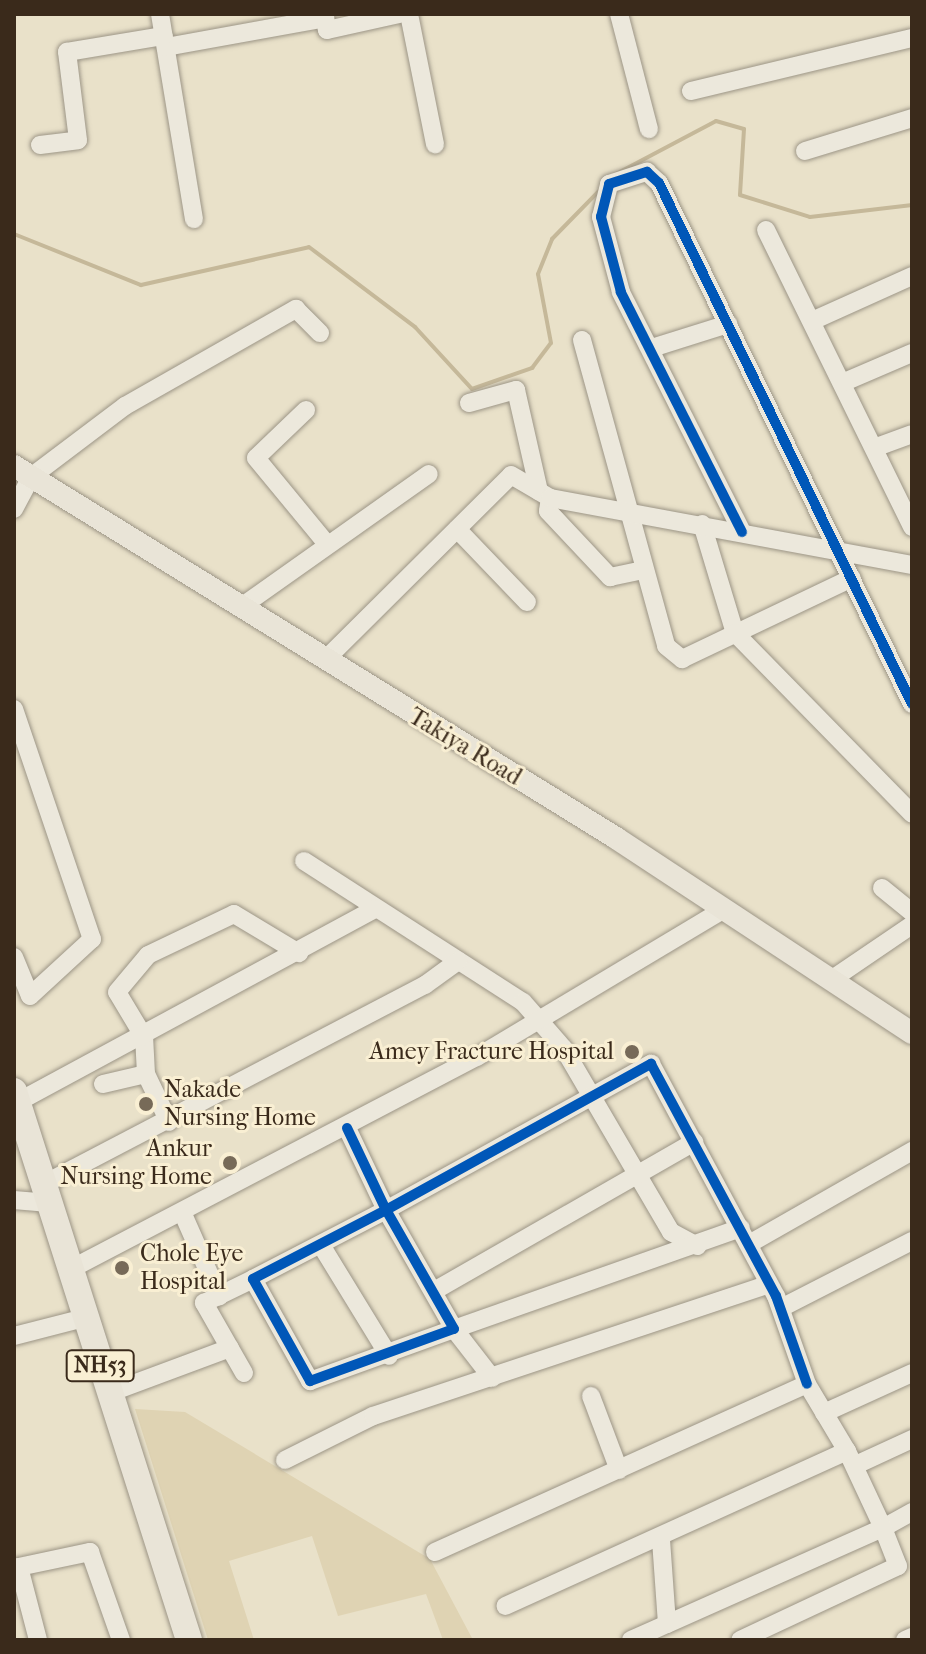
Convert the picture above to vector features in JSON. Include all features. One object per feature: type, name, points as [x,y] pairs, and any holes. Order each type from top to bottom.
[{"type":"highway","name":"NH53","points":[[15,1100],[189,1640]]},
{"type":"main road","name":"Takiya Road","points":[[22,472],[724,909],[912,1033]]},
{"type":"street","points":[[160,14],[194,219]]},
{"type":"street","points":[[40,145],[78,140],[67,52],[165,42],[325,18],[327,30],[399,14]]},
{"type":"street","points":[[409,14],[435,144]]},
{"type":"street","points":[[619,14],[649,129]]},
{"type":"street","points":[[691,91],[912,38]]},
{"type":"street","points":[[805,151],[912,118]]},
{"type":"street","points":[[742,532],[652,348],[621,292],[601,217],[609,184],[647,172],[659,183],[912,704]]},
{"type":"street","points":[[766,230],[912,527]]},
{"type":"street","points":[[812,321],[912,276]]},
{"type":"street","points":[[14,509],[22,472],[125,406],[296,309],[320,333]]},
{"type":"street","points":[[652,348],[728,324]]},
{"type":"street","points":[[582,340],[623,508],[666,646],[682,659],[852,578]]},
{"type":"street","points":[[842,383],[912,353]]},
{"type":"street","points":[[469,403],[516,390],[548,511],[610,577],[643,570]]},
{"type":"street","points":[[306,410],[256,458],[326,543]]},
{"type":"street","points":[[874,448],[912,434]]},
{"type":"street","points":[[241,607],[326,543],[429,474]]},
{"type":"street","points":[[325,660],[511,475],[545,494],[912,565]]},
{"type":"street","points":[[702,524],[735,633],[912,814]]},
{"type":"street","points":[[457,529],[527,602]]},
{"type":"street","points":[[14,709],[18,733],[92,939],[30,996],[14,957]]},
{"type":"street","points":[[304,861],[458,961],[539,1020],[592,1097],[671,1232],[697,1246]]},
{"type":"street","points":[[882,888],[912,912]]},
{"type":"street","points":[[15,1100],[144,1037],[375,909]]},
{"type":"street","points":[[69,1270],[347,1128],[539,1020],[724,909]]},
{"type":"street","points":[[169,1122],[146,1074],[144,1037],[117,992],[148,955],[234,914],[299,953]]},
{"type":"street","points":[[831,980],[912,925]]},
{"type":"street","points":[[14,1200],[46,1193],[458,961]]},
{"type":"street","points":[[244,1373],[204,1303],[321,1245],[651,1064],[781,1308],[807,1384],[852,1458],[883,1528],[905,1563],[740,1640]]},
{"type":"street","points":[[103,1084],[146,1074]]},
{"type":"street","points":[[347,1128],[386,1210],[454,1329],[492,1378]]},
{"type":"street","points":[[434,1291],[694,1142]]},
{"type":"street","points":[[253,1279],[310,1381],[389,1356],[454,1329],[697,1246],[745,1236],[912,1151]]},
{"type":"street","points":[[183,1214],[219,1296]]},
{"type":"street","points":[[781,1308],[912,1241]]},
{"type":"street","points":[[321,1245],[389,1356]]},
{"type":"street","points":[[285,1460],[373,1416],[769,1284]]},
{"type":"street","points":[[14,1336],[84,1318]]},
{"type":"street","points":[[109,1393],[230,1348]]},
{"type":"street","points":[[824,1413],[912,1373]]},
{"type":"street","points":[[435,1552],[807,1384]]},
{"type":"street","points":[[591,1396],[619,1470]]},
{"type":"street","points":[[505,1606],[852,1458],[912,1439]]},
{"type":"street","points":[[631,1640],[883,1528],[912,1512]]},
{"type":"street","points":[[661,1540],[667,1624]]},
{"type":"street","points":[[38,1640],[17,1568],[90,1552],[121,1640]]},
{"type":"street","points":[[905,1640],[912,1637]]},
{"type":"shaded area","points":[[135,1409],[185,1412],[430,1559],[473,1640],[443,1640],[426,1594],[338,1616],[312,1536],[229,1561],[254,1640],[208,1640]]},
{"type":"waterway","points":[[614,175],[716,121],[744,129],[740,195],[810,217],[912,205]]},
{"type":"waterway","points":[[14,234],[141,285],[309,247],[415,327],[472,389],[532,368],[551,343],[538,274],[552,239],[600,190]]},
{"type":"cycle path","points":[[742,532],[621,292],[601,217],[609,184],[647,172],[659,183],[912,704]]},
{"type":"cycle path","points":[[347,1128],[386,1210],[253,1279],[310,1381],[454,1329],[386,1210],[651,1064],[776,1296],[807,1384]]},
{"type":"place","name":"Amey Fracture Hospital","points":[[632,1052]]},
{"type":"place","name":"Nakade Nursing Home","points":[[146,1104]]},
{"type":"place","name":"Ankur Nursing Home","points":[[230,1163]]},
{"type":"place","name":"Chole Eye Hospital","points":[[122,1268]]}]
